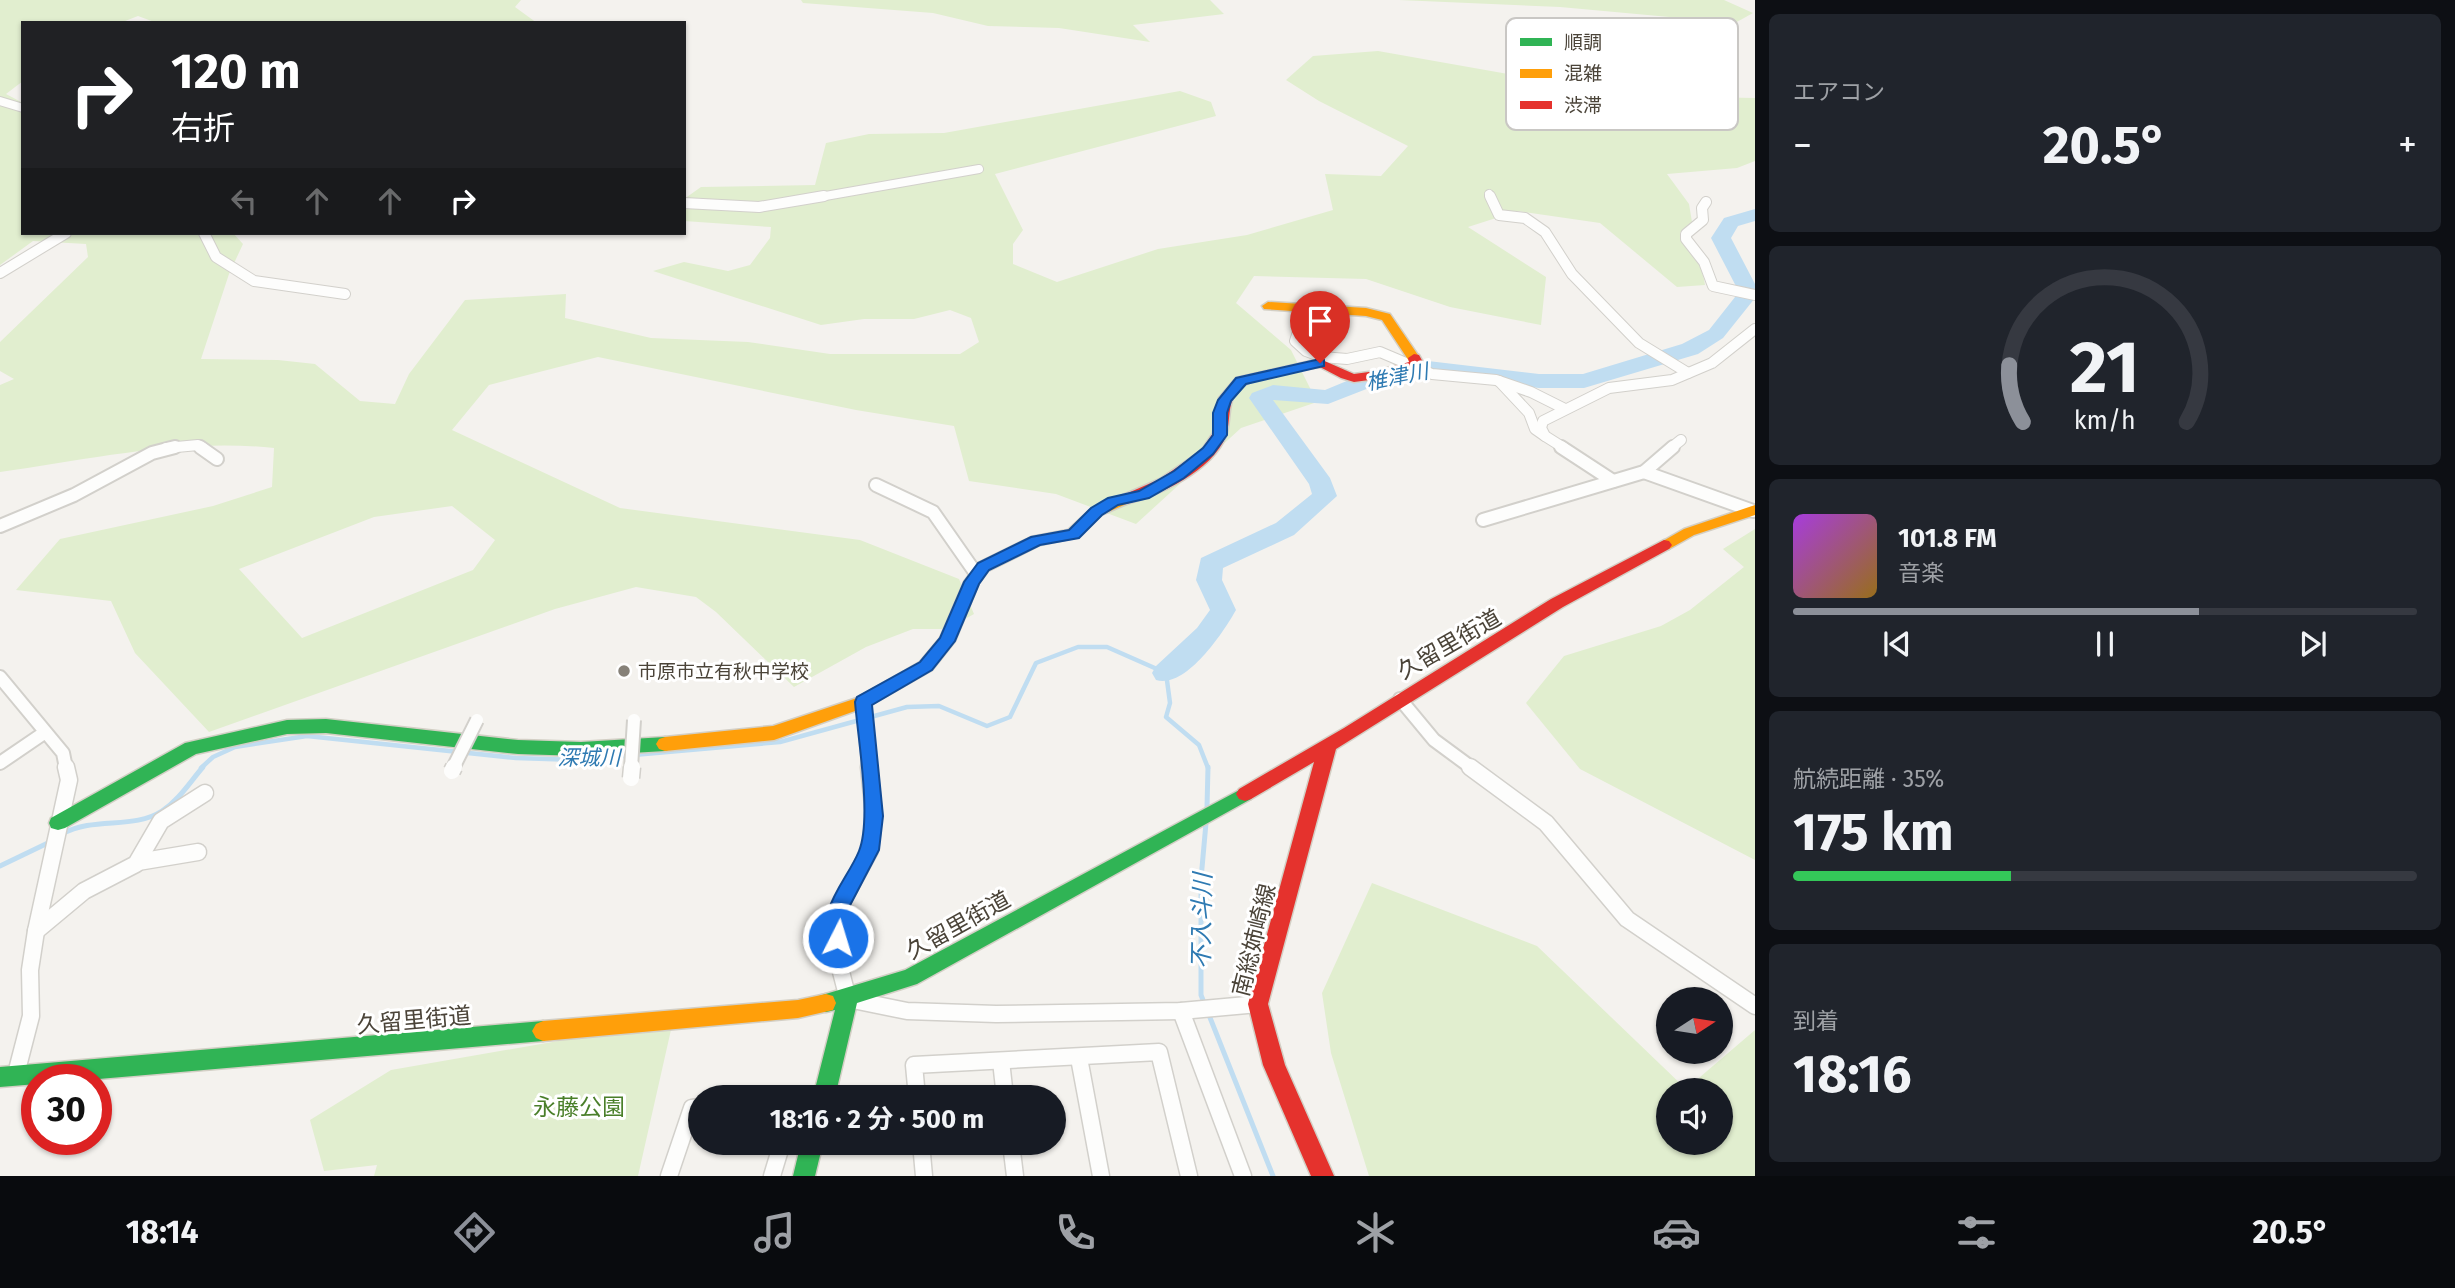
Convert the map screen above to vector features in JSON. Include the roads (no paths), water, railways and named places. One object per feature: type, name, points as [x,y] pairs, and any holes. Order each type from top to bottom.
[{"type":"main road","points":[[58,823],[191,748],[287,727],[326,726],[518,747],[642,747],[774,733],[863,702],[926,666],[947,641],[977,575],[984,567],[1008,552],[1036,541],[1073,534],[1097,512],[1113,502],[1144,495],[1179,475],[1208,451],[1220,435],[1220,413],[1225,400],[1241,381],[1320,363],[1353,378],[1417,364],[1405,341],[1392,332],[1386,317],[1366,312],[1269,306]]},
{"type":"main road","name":"久留里街道","points":[[8,1075],[798,1009],[848,999],[910,978],[1327,749],[1400,699],[1643,555],[1689,532],[1754,511]]},
{"type":"main road","name":"南総姉崎線","points":[[1323,1176],[1274,1065],[1258,1004],[1327,749]]},
{"type":"main road","points":[[827,1085],[848,999]]},
{"type":"main road","points":[[804,1176],[809,1155]]},
{"type":"street","points":[[0,101],[21,107]]},
{"type":"street","points":[[686,203],[759,207],[979,169]]},
{"type":"street","points":[[1489,194],[1499,215],[1525,218],[1545,232],[1572,274],[1639,343],[1688,373]]},
{"type":"street","points":[[1706,202],[1702,208],[1703,220],[1686,234],[1686,239],[1704,262],[1713,286],[1755,295]]},
{"type":"street","points":[[0,273],[63,235]]},
{"type":"street","points":[[205,235],[216,257],[254,281],[345,294]]},
{"type":"street","points":[[1305,310],[1295,341],[1300,348],[1340,359],[1381,352],[1417,364],[1429,373],[1499,381],[1536,393],[1566,410]]},
{"type":"street","points":[[1545,436],[1541,428],[1543,421],[1609,388],[1672,380],[1712,363],[1755,329]]},
{"type":"street","points":[[1499,381],[1529,413],[1535,429],[1613,481]]},
{"type":"street","points":[[1483,520],[1644,472],[1681,440]]},
{"type":"street","points":[[0,526],[87,489],[140,457],[171,447],[198,444],[217,459]]},
{"type":"street","points":[[1644,472],[1754,511]]},
{"type":"street","points":[[876,485],[933,512],[977,575]]},
{"type":"street","points":[[0,677],[44,733],[64,753],[69,780],[36,931],[30,970],[31,1016],[8,1075]]},
{"type":"street","points":[[1400,699],[1434,740],[1546,823],[1627,919],[1755,1006]]},
{"type":"street","points":[[863,702],[874,816],[870,850],[836,913],[839,964],[848,999],[907,1011],[996,1014],[1181,1011],[1258,1004]]},
{"type":"street","points":[[452,771],[477,720]]},
{"type":"street","points":[[631,778],[634,720]]},
{"type":"street","points":[[0,763],[44,733]]},
{"type":"street","points":[[138,862],[161,821],[205,793]]},
{"type":"street","points":[[36,931],[84,891],[138,862],[198,852]]},
{"type":"street","points":[[1181,1011],[1242,1176]]},
{"type":"street","points":[[916,1085],[914,1065],[1159,1052],[1189,1176]]},
{"type":"street","points":[[1079,1058],[1101,1176]]},
{"type":"street","points":[[1001,1061],[1004,1085]]},
{"type":"street","points":[[669,1176],[688,1120]]},
{"type":"street","points":[[772,1176],[778,1155]]},
{"type":"street","points":[[922,1155],[924,1176]]},
{"type":"street","points":[[1012,1155],[1015,1176]]},
{"type":"waterway","name":"椎津川","points":[[1166,673],[1207,635],[1223,610],[1209,580],[1210,564],[1285,529],[1325,496],[1321,483],[1260,398],[1273,392],[1328,397],[1362,383],[1428,368],[1539,381],[1584,381],[1690,349],[1716,334],[1749,292],[1721,238],[1731,222],[1755,215]]},
{"type":"waterway","name":"深城川","points":[[201,768],[213,757],[235,747],[307,736],[516,758],[577,760],[780,742],[907,707],[939,706],[987,726],[1010,717],[1036,663],[1078,647],[1107,647],[1166,673],[1170,703],[1166,717],[1199,745],[1208,768]]},
{"type":"waterway","name":"深城川","points":[[62,834],[87,825],[151,817],[174,802],[203,767]]},
{"type":"waterway","name":"不入斗川","points":[[1207,807],[1208,768]]},
{"type":"waterway","name":"不入斗川","points":[[1206,823],[1201,879],[1201,995],[1273,1176]]},
{"type":"waterway","name":"深城川","points":[[0,866],[52,841]]},
{"type":"place","name":"市原市立有秋中学校","points":[[624,671]]},
{"type":"park label","name":"永藤公園","points":[[579,1107]]}]
